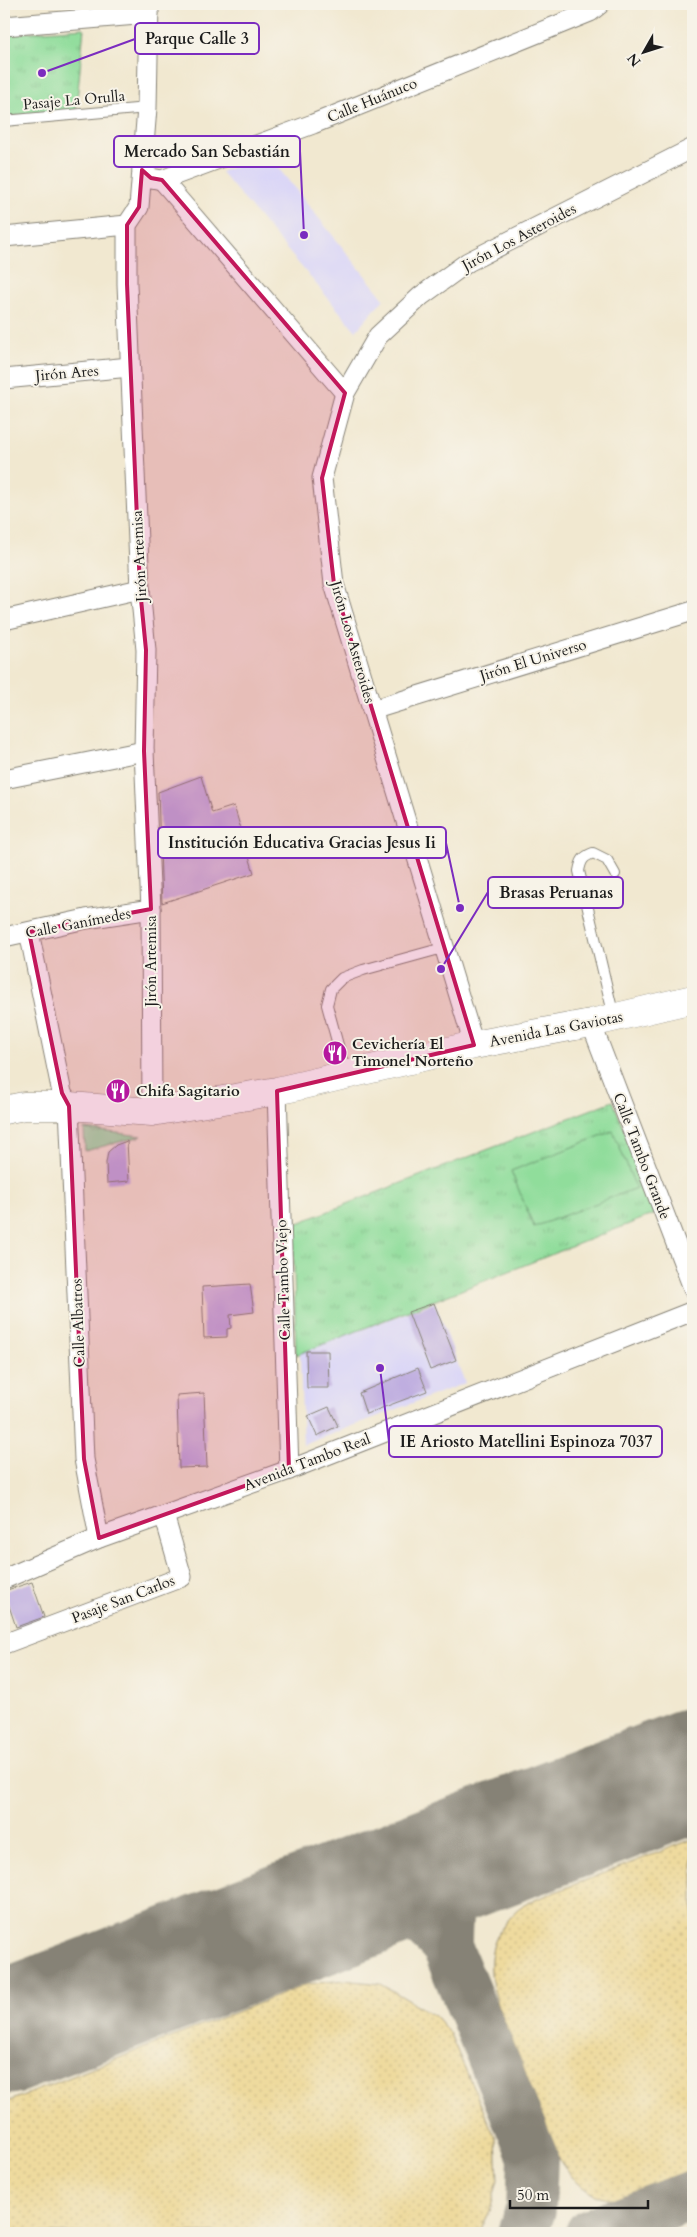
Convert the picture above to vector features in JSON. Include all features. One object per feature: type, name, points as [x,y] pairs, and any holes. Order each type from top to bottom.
[{"type":"street","name":"Calle Huánuco","points":[[162,180],[313,124],[590,12],[600,4]]},
{"type":"street","points":[[4,26],[149,9]]},
{"type":"street","name":"Jirón Artemisa","points":[[149,9],[147,108],[139,207],[127,225],[126,284],[140,589],[146,650],[144,751],[152,909],[152,1112]]},
{"type":"street","name":"Jirón Los Asteroides","points":[[474,1045],[334,584],[322,478],[345,393],[378,336],[421,296],[468,262],[693,148]]},
{"type":"street","points":[[142,170],[151,178],[162,180],[345,393]]},
{"type":"street","points":[[4,237],[127,225]]},
{"type":"street","name":"Jirón Ares","points":[[4,379],[130,367]]},
{"type":"street","points":[[4,620],[140,589]]},
{"type":"street","name":"Jirón El Universo","points":[[372,710],[693,611]]},
{"type":"street","points":[[4,779],[144,751]]},
{"type":"street","name":"Calle Ganímedes","points":[[4,937],[86,919],[152,909]]},
{"type":"street","name":"Calle Albatros","points":[[29,932],[62,1093],[69,1106],[84,1459],[99,1538]]},
{"type":"street","name":"Avenida Las Gaviotas","points":[[4,1110],[24,1106],[69,1106],[152,1112],[277,1091],[474,1045],[602,1021],[693,999]]},
{"type":"street","name":"Calle Tambo Grande","points":[[602,1021],[693,1288]]},
{"type":"street","name":"Calle Tambo Viejo","points":[[277,1091],[289,1470]]},
{"type":"street","name":"Avenida Tambo Real","points":[[4,1579],[99,1538],[289,1470],[693,1311]]},
{"type":"street","name":"Pasaje San Carlos","points":[[4,1644],[182,1577],[164,1515]]},
{"type":"lane","name":"Pasaje La Orulla","points":[[4,121],[147,108]]},
{"type":"lane","points":[[602,1021],[580,862],[585,856],[593,853],[607,860],[615,874]]},
{"type":"lane","points":[[346,1075],[327,1005],[331,989],[342,978],[363,970],[443,948]]},
{"type":"highlighted area","points":[[142,170],[151,178],[162,180],[345,393],[322,478],[334,584],[474,1045],[277,1091],[289,1470],[99,1538],[84,1459],[69,1106],[62,1093],[29,932],[151,909],[144,751],[146,650],[140,589],[127,284],[127,225],[139,207]]},
{"type":"shaded area","points":[[267,154],[384,299],[356,331],[221,172]]},
{"type":"shaded area","points":[[435,1302],[465,1383],[303,1445],[300,1353]]},
{"type":"sand","points":[[693,1839],[693,2176],[635,2198],[619,2200],[603,2198],[588,2191],[573,2178],[558,2158],[499,2007],[492,1979],[492,1951],[500,1931],[524,1904]]},
{"type":"sand","points":[[344,1980],[381,1984],[435,2016],[449,2032],[496,2139],[498,2180],[490,2211],[479,2233],[4,2233],[4,2103],[308,1984]]},
{"type":"green space","points":[[84,28],[76,111],[4,117],[4,34]]},
{"type":"green space","points":[[613,1101],[657,1213],[296,1355],[293,1225]]},
{"type":"green space","points":[[84,1129],[142,1136],[85,1151]]},
{"type":"green space","points":[[613,1131],[636,1188],[534,1227],[511,1171]]},
{"type":"building","points":[[201,776],[212,813],[234,806],[254,873],[162,903],[158,792]]},
{"type":"building","points":[[127,1141],[129,1181],[107,1183],[106,1163],[108,1152],[116,1145]]},
{"type":"building","points":[[250,1284],[254,1312],[230,1315],[231,1328],[227,1329],[227,1337],[204,1338],[202,1287]]},
{"type":"building","points":[[434,1303],[456,1360],[430,1370],[408,1312]]},
{"type":"building","points":[[306,1351],[328,1351],[329,1388],[307,1388]]},
{"type":"building","points":[[418,1368],[427,1391],[366,1414],[359,1393]]},
{"type":"building","points":[[204,1393],[207,1467],[179,1468],[177,1395]]},
{"type":"building","points":[[329,1407],[338,1426],[317,1436],[308,1416]]},
{"type":"building","points":[[32,1582],[44,1617],[16,1627],[4,1591]]},
{"type":"taxiway","points":[[447,1947],[448,1915],[455,1889],[471,1869],[496,1846]]},
{"type":"taxiway","points":[[365,1896],[389,1903],[410,1914],[439,1937],[447,1947],[533,2157],[531,2209],[522,2233]]},
{"type":"taxiway","points":[[590,2233],[693,2195]]},
{"type":"runway","points":[[4,2033],[693,1770]]},
{"type":"place","name":"Parque Calle 3","points":[[42,73]]},
{"type":"place","name":"Mercado San Sebastián","points":[[304,235]]},
{"type":"place","name":"Institución Educativa Gracias Jesus Ii","points":[[460,908]]},
{"type":"place","name":"Brasas Peruanas","points":[[441,969]]},
{"type":"place","name":"Cevichería El Timonel Norteño","points":[[335,1053]]},
{"type":"place","name":"Chifa Sagitario","points":[[118,1091]]},
{"type":"place","name":"IE Ariosto Matellini Espinoza 7037","points":[[380,1368]]}]
